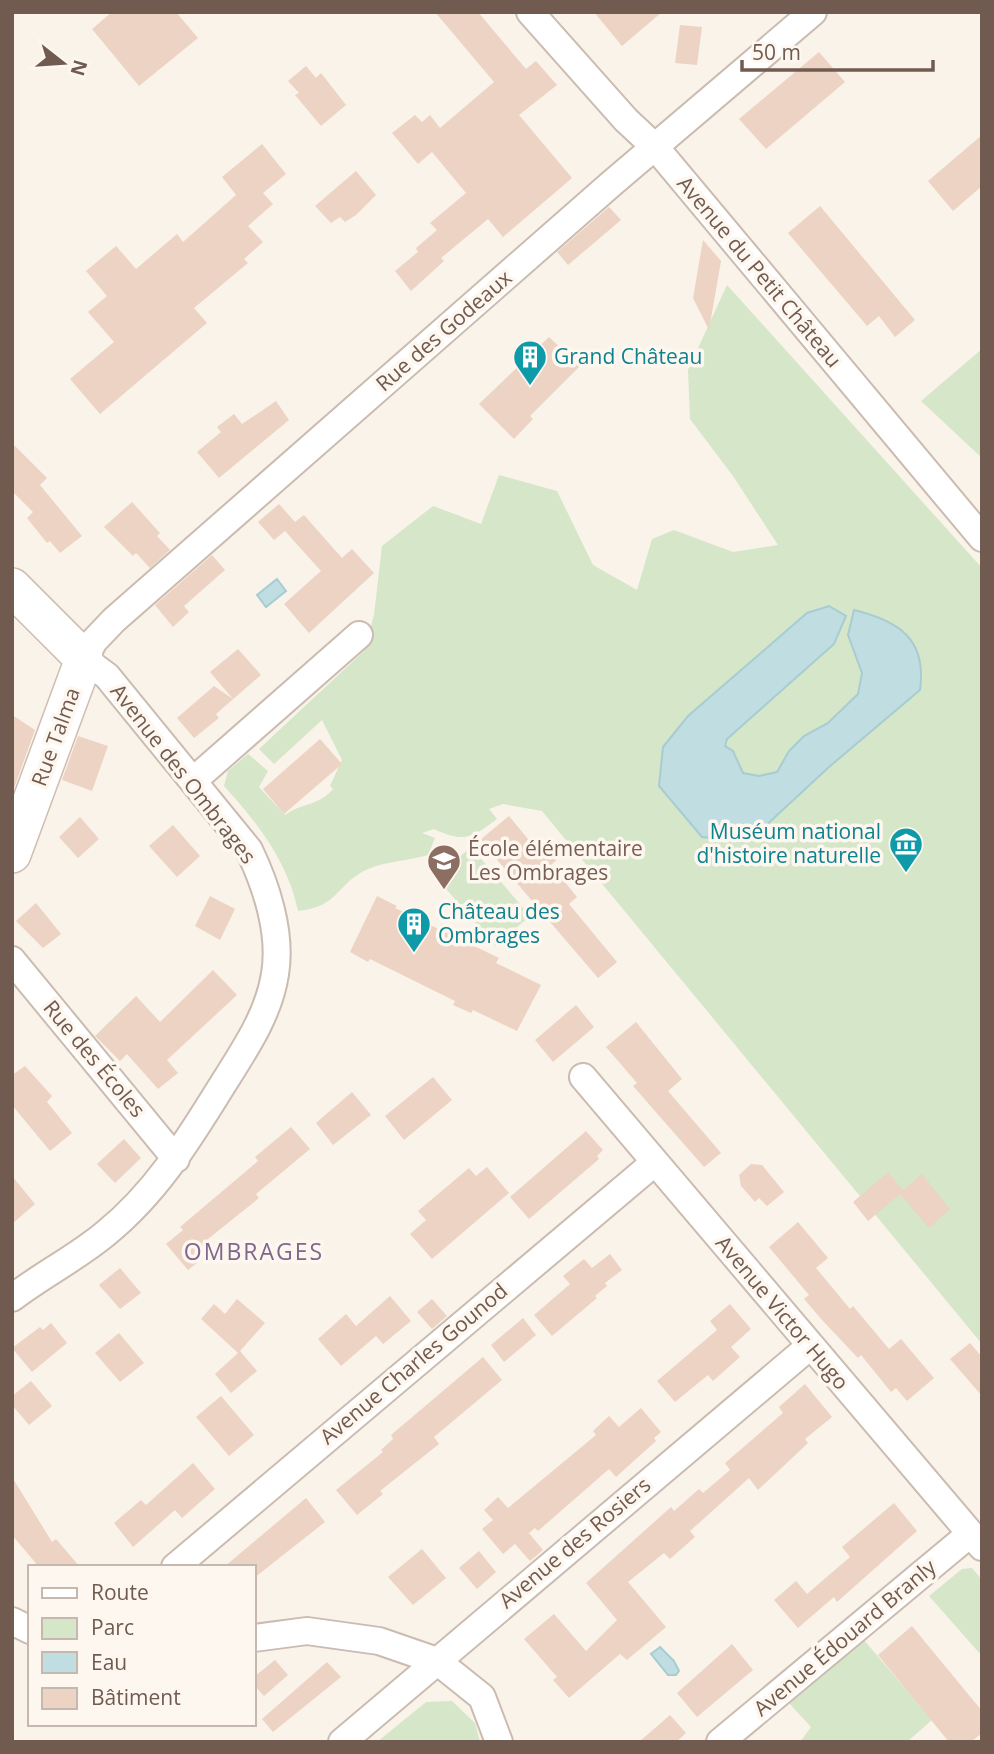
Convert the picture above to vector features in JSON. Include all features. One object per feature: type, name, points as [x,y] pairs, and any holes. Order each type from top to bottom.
[{"type":"main road","points":[[12,587],[84,659]]},
{"type":"main road","name":"Rue Talma","points":[[12,854],[84,659]]},
{"type":"street","name":"Avenue du Petit Château","points":[[530,12],[626,120],[656,148],[982,538]]},
{"type":"street","name":"Rue des Godeaux","points":[[84,659],[94,641],[124,611],[813,12]]},
{"type":"street","points":[[194,780],[359,635]]},
{"type":"street","name":"Avenue des Ombrages","points":[[12,1298],[104,1235],[140,1201],[176,1159],[245,1050],[270,1001],[276,970],[275,940],[263,879],[249,850],[107,676],[84,659]]},
{"type":"street","name":"Rue des Écoles","points":[[12,960],[176,1159]]},
{"type":"street","name":"Avenue Victor Hugo","points":[[583,1077],[976,1541]]},
{"type":"street","name":"Avenue Charles Gounod","points":[[177,1565],[654,1163]]},
{"type":"street","name":"Avenue des Rosiers","points":[[342,1742],[810,1346]]},
{"type":"street","name":"Avenue Édouard Branly","points":[[720,1742],[976,1541]]},
{"type":"street","points":[[12,1621],[28,1629]]},
{"type":"street","points":[[256,1638],[307,1631],[379,1641],[437,1661],[482,1697],[499,1742]]},
{"type":"green space","points":[[727,285],[982,568],[982,1344],[542,811],[503,804],[489,809],[497,819],[474,834],[453,836],[434,829],[422,833],[435,838],[428,855],[368,869],[349,881],[322,905],[298,911],[279,859],[248,814],[224,786],[228,771],[248,754],[268,771],[259,787],[285,815],[328,795],[333,789],[330,786],[342,760],[322,720],[274,764],[259,749],[364,651],[374,615],[382,546],[433,506],[481,524],[499,475],[557,491],[593,565],[637,590],[652,539],[674,530],[733,552],[778,545],[733,476],[690,419],[688,370]]},
{"type":"green space","points":[[982,349],[982,458],[921,401]]},
{"type":"green space","points":[[471,847],[530,916],[495,946],[436,877]]},
{"type":"green space","points":[[972,1568],[982,1580],[982,1656],[929,1596],[962,1569]]},
{"type":"green space","points":[[864,1640],[932,1720],[907,1742],[800,1742],[811,1727],[789,1703]]},
{"type":"green space","points":[[452,1701],[475,1723],[480,1742],[377,1742],[426,1702]]},
{"type":"water","points":[[277,579],[286,591],[266,607],[257,595]]},
{"type":"water","points":[[829,606],[846,616],[834,644],[727,739],[725,746],[733,751],[743,773],[759,776],[777,772],[789,751],[804,736],[828,723],[858,694],[862,673],[848,635],[854,610],[884,620],[906,635],[919,658],[920,690],[829,767],[761,830],[741,842],[702,837],[659,786],[663,747],[688,716],[807,613]]},
{"type":"water","points":[[660,1647],[674,1661],[679,1671],[676,1675],[668,1675],[651,1654]]},
{"type":"building","points":[[112,12],[176,12],[198,38],[139,86],[92,29]]},
{"type":"building","points":[[435,12],[478,12],[526,69],[536,61],[557,85],[519,115],[572,178],[503,237],[488,219],[441,258],[444,261],[411,291],[395,271],[418,252],[416,248],[437,230],[430,223],[466,193],[432,152],[418,164],[392,133],[415,115],[422,122],[430,115],[440,128],[494,82]]},
{"type":"building","points":[[594,12],[662,12],[622,46]]},
{"type":"building","points":[[680,25],[702,27],[697,65],[675,63]]},
{"type":"building","points":[[819,52],[845,82],[766,149],[739,119]]},
{"type":"building","points":[[306,66],[316,78],[321,73],[346,105],[321,126],[295,95],[299,93],[288,81]]},
{"type":"building","points":[[982,135],[982,186],[953,211],[928,181]]},
{"type":"building","points":[[262,144],[286,174],[263,193],[273,204],[248,226],[263,242],[244,259],[248,263],[194,308],[207,323],[100,414],[70,379],[114,342],[88,312],[107,296],[86,271],[116,246],[136,269],[177,234],[183,242],[236,195],[222,177]]},
{"type":"building","points":[[356,171],[376,195],[345,222],[340,217],[331,223],[315,206]]},
{"type":"building","points":[[820,206],[915,320],[895,337],[879,316],[867,326],[788,233]]},
{"type":"building","points":[[609,207],[621,220],[568,265],[557,252]]},
{"type":"building","points":[[703,240],[721,261],[709,330],[693,298]]},
{"type":"building","name":"Grand Château","points":[[549,337],[580,366],[530,416],[533,419],[514,439],[479,404]]},
{"type":"building","points":[[276,401],[289,420],[219,478],[197,452],[221,432],[217,427],[234,414],[242,424]]},
{"type":"building","points":[[12,443],[47,478],[40,485],[82,536],[60,553],[50,541],[47,543],[27,518],[33,512],[12,491]]},
{"type":"building","points":[[132,502],[160,533],[157,536],[170,550],[150,568],[136,553],[133,556],[104,527]]},
{"type":"building","points":[[279,504],[295,522],[304,515],[342,558],[352,549],[374,573],[309,633],[284,604],[321,571],[285,531],[274,540],[258,522]]},
{"type":"building","points":[[212,555],[225,570],[184,606],[189,612],[173,627],[155,605]]},
{"type":"building","points":[[238,649],[261,675],[216,714],[219,718],[194,738],[177,718],[214,686],[233,699],[210,672]]},
{"type":"building","points":[[12,715],[35,730],[13,791],[12,791]]},
{"type":"building","points":[[78,736],[108,746],[92,791],[62,780]]},
{"type":"building","points":[[320,739],[342,764],[284,814],[263,789]]},
{"type":"building","points":[[509,816],[537,850],[550,838],[563,854],[551,865],[577,897],[569,904],[617,962],[598,978],[480,840]]},
{"type":"building","points":[[80,817],[99,839],[78,858],[59,837]]},
{"type":"building","points":[[173,825],[200,856],[177,877],[149,846]]},
{"type":"building","points":[[210,896],[235,909],[220,940],[195,926]]},
{"type":"building","name":"Château des Ombrages","points":[[377,896],[397,906],[395,908],[499,958],[496,963],[541,985],[517,1031],[473,1010],[471,1013],[453,1005],[455,1001],[370,959],[368,962],[350,952]]},
{"type":"building","points":[[36,903],[61,934],[43,948],[16,921]]},
{"type":"building","points":[[213,970],[237,995],[167,1060],[178,1073],[158,1089],[127,1054],[120,1061],[95,1036],[136,996],[160,1022]]},
{"type":"building","points":[[576,1005],[594,1027],[553,1062],[535,1040]]},
{"type":"building","points":[[636,1022],[682,1079],[668,1091],[721,1153],[704,1167],[633,1086],[637,1083],[606,1047]]},
{"type":"building","points":[[25,1066],[52,1096],[47,1102],[72,1133],[50,1151],[12,1105],[12,1075]]},
{"type":"building","points":[[433,1077],[452,1100],[404,1140],[385,1116]]},
{"type":"building","points":[[352,1092],[371,1115],[333,1145],[316,1123]]},
{"type":"building","points":[[291,1127],[310,1149],[256,1194],[259,1198],[208,1239],[216,1248],[188,1270],[166,1244],[183,1230],[180,1227],[258,1161],[255,1157]]},
{"type":"building","points":[[586,1131],[603,1150],[597,1156],[599,1159],[529,1219],[510,1197]]},
{"type":"building","points":[[124,1139],[141,1158],[115,1183],[97,1164]]},
{"type":"building","points":[[751,1164],[762,1165],[784,1192],[767,1206],[759,1198],[755,1202],[741,1186],[739,1175]]},
{"type":"building","points":[[487,1167],[509,1193],[432,1259],[410,1234],[426,1220],[418,1211],[469,1168],[476,1176]]},
{"type":"building","points":[[888,1172],[903,1190],[922,1174],[950,1209],[929,1228],[900,1194],[868,1221],[853,1202]]},
{"type":"building","points":[[12,1176],[35,1204],[12,1224]]},
{"type":"building","points":[[798,1222],[828,1258],[816,1268],[850,1309],[853,1306],[889,1349],[901,1339],[934,1378],[907,1401],[896,1388],[891,1392],[861,1355],[858,1358],[823,1321],[804,1299],[809,1295],[769,1247]]},
{"type":"building","points":[[610,1254],[622,1270],[605,1283],[607,1286],[595,1296],[597,1298],[552,1336],[534,1315],[570,1284],[563,1276],[584,1259],[592,1268]]},
{"type":"building","points":[[120,1268],[141,1293],[120,1309],[99,1285]]},
{"type":"building","points":[[390,1296],[411,1321],[383,1344],[376,1336],[341,1366],[318,1339],[346,1314],[356,1326]]},
{"type":"building","points":[[237,1299],[265,1323],[240,1351],[257,1371],[231,1393],[215,1374],[238,1353],[201,1319],[214,1304],[225,1314]]},
{"type":"building","points":[[432,1299],[447,1316],[432,1329],[417,1312]]},
{"type":"building","points":[[730,1304],[751,1329],[731,1347],[740,1357],[713,1381],[708,1375],[675,1402],[657,1381],[717,1330],[710,1321]]},
{"type":"building","points":[[523,1318],[536,1335],[504,1362],[491,1345]]},
{"type":"building","points":[[51,1323],[67,1343],[32,1372],[12,1348],[40,1327],[43,1330]]},
{"type":"building","points":[[119,1333],[144,1363],[120,1382],[95,1353]]},
{"type":"building","points":[[970,1343],[982,1357],[982,1396],[950,1359]]},
{"type":"building","points":[[483,1357],[502,1380],[434,1437],[439,1444],[380,1491],[383,1494],[357,1515],[336,1490],[383,1452],[381,1450],[393,1439],[391,1435]]},
{"type":"building","points":[[31,1381],[52,1406],[29,1425],[12,1405],[12,1396]]},
{"type":"building","points":[[805,1384],[832,1417],[805,1439],[808,1443],[758,1490],[749,1478],[690,1531],[695,1537],[670,1559],[664,1553],[628,1582],[666,1627],[627,1660],[620,1654],[569,1698],[553,1680],[557,1677],[524,1639],[554,1614],[586,1651],[617,1620],[586,1583],[671,1507],[674,1511],[699,1489],[703,1493],[730,1470],[725,1463],[783,1413],[779,1407]]},
{"type":"building","points":[[221,1396],[254,1435],[229,1456],[196,1417]]},
{"type":"building","points":[[641,1408],[661,1432],[654,1438],[656,1441],[616,1477],[609,1469],[538,1531],[535,1528],[529,1533],[543,1550],[530,1561],[515,1544],[503,1554],[482,1529],[493,1520],[484,1510],[498,1497],[508,1508],[596,1435],[593,1431],[609,1416],[619,1427]]},
{"type":"building","points":[[193,1463],[215,1489],[182,1518],[175,1510],[133,1547],[114,1523],[141,1500],[146,1505]]},
{"type":"building","points":[[12,1477],[52,1542],[56,1539],[78,1565],[37,1565],[12,1535]]},
{"type":"building","points":[[306,1498],[325,1522],[256,1576],[256,1565],[226,1565]]},
{"type":"building","points":[[894,1503],[917,1531],[837,1602],[834,1597],[798,1628],[774,1600],[796,1581],[807,1594],[850,1557],[842,1547]]},
{"type":"building","points":[[422,1549],[446,1578],[413,1605],[388,1577]]},
{"type":"building","points":[[479,1551],[496,1572],[477,1589],[459,1568]]},
{"type":"building","points":[[912,1626],[982,1711],[982,1733],[971,1742],[949,1742],[878,1655]]},
{"type":"building","points":[[732,1644],[753,1670],[697,1717],[677,1693]]},
{"type":"building","points":[[275,1660],[288,1675],[264,1696],[256,1687],[256,1675]]},
{"type":"building","points":[[327,1662],[341,1677],[273,1732],[262,1719]]},
{"type":"building","points":[[670,1715],[686,1733],[676,1742],[639,1742]]},
{"type":"place","name":"Grand Château","points":[[530,387]]},
{"type":"place","name":"Muséum national d'histoire naturelle","points":[[906,874]]},
{"type":"place","name":"École élémentaire Les Ombrages","points":[[444,891]]},
{"type":"place","name":"Château des Ombrages","points":[[414,954]]},
{"type":"district","name":"OMBRAGES","points":[[254,1252]]}]
